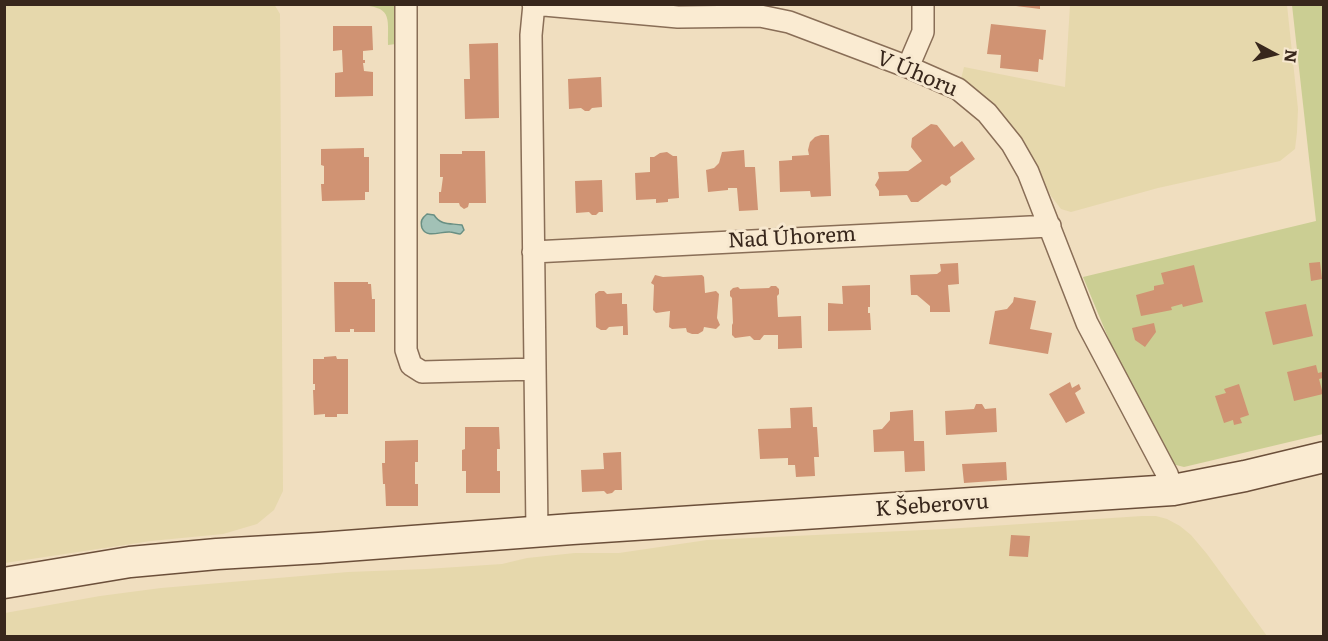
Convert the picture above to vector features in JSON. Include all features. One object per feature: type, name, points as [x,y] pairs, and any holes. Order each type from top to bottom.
[{"type":"street","points":[[406,4],[406,350],[411,365],[422,372],[535,369]]},
{"type":"street","points":[[908,67],[923,32],[923,4]]},
{"type":"street","points":[[534,5],[531,34],[537,532]]},
{"type":"street","name":"V Úhoru","points":[[534,5],[678,17],[733,11],[760,16],[789,22],[908,67],[958,89],[987,113],[1012,144],[1030,177],[1087,323],[1167,474],[1173,490]]},
{"type":"street","name":"Nad Úhorem","points":[[533,252],[1050,226]]},
{"type":"street","name":"K Šeberovu","points":[[4,583],[130,562],[217,554],[1173,490],[1323,457]]},
{"type":"shaded area","points":[[5,4],[274,4],[280,14],[283,491],[274,510],[257,524],[223,534],[151,541],[5,563]]},
{"type":"shaded area","points":[[1070,5],[1287,5],[1298,109],[1295,149],[1280,161],[1158,188],[1071,212],[1061,209],[1051,196],[1024,146],[991,108],[961,79],[964,67],[1065,87]]},
{"type":"shaded area","points":[[1142,516],[1167,519],[1191,535],[1267,636],[5,636],[5,613],[161,588],[348,572],[502,564],[527,558],[575,553],[619,553],[707,540],[946,529]]},
{"type":"green space","points":[[358,5],[398,5],[396,44],[388,45],[386,14],[377,8]]},
{"type":"green space","points":[[1292,5],[1323,5],[1323,434],[1184,467],[1172,464],[1131,393],[1083,277],[1316,221]]},
{"type":"water","points":[[427,214],[434,215],[443,222],[462,225],[464,230],[460,234],[427,233],[421,223]]},
{"type":"building","points":[[1016,4],[1040,4],[1040,9],[1016,6]]},
{"type":"building","points":[[991,24],[1046,30],[1043,60],[1039,59],[1038,72],[1000,68],[1001,55],[987,54]]},
{"type":"building","points":[[333,26],[372,26],[373,50],[363,51],[365,63],[363,63],[364,71],[373,72],[373,96],[335,97],[335,73],[343,72],[342,50],[333,51]]},
{"type":"building","points":[[498,43],[499,118],[465,119],[464,79],[470,79],[469,44]]},
{"type":"building","points":[[601,77],[602,107],[592,108],[589,111],[581,108],[569,109],[568,79]]},
{"type":"building","points":[[931,124],[937,125],[954,147],[962,141],[975,159],[950,177],[951,182],[946,186],[942,184],[918,202],[911,202],[907,195],[879,196],[875,185],[879,178],[878,172],[908,171],[922,161],[911,147],[912,138]]},
{"type":"building","points":[[821,135],[829,135],[831,196],[811,197],[810,191],[780,192],[779,161],[792,160],[792,156],[809,155],[810,142]]},
{"type":"building","points":[[364,148],[364,157],[369,157],[369,192],[365,192],[365,200],[322,201],[321,184],[324,184],[324,166],[321,165],[321,149]]},
{"type":"building","points":[[744,150],[745,167],[755,167],[758,210],[739,211],[737,188],[708,192],[706,170],[714,168],[719,163],[722,152]]},
{"type":"building","points":[[462,151],[485,151],[486,203],[469,203],[464,209],[459,203],[439,203],[443,177],[440,177],[440,154],[462,154]]},
{"type":"building","points":[[667,152],[677,156],[679,198],[656,203],[656,199],[636,200],[635,173],[650,172],[650,157]]},
{"type":"building","points":[[602,180],[603,212],[596,215],[589,212],[576,213],[575,181]]},
{"type":"building","points":[[1320,262],[1322,279],[1311,281],[1309,263]]},
{"type":"building","points":[[958,263],[959,284],[948,285],[950,312],[930,312],[930,306],[917,295],[911,295],[910,275],[937,274],[941,271],[940,264]]},
{"type":"building","points":[[1194,265],[1203,302],[1183,307],[1182,304],[1171,307],[1172,310],[1141,316],[1136,295],[1154,290],[1154,286],[1164,284],[1161,273]]},
{"type":"building","points":[[655,275],[663,277],[702,275],[705,293],[716,291],[719,294],[717,318],[720,325],[716,329],[704,327],[703,331],[698,334],[687,332],[686,328],[672,329],[669,327],[670,311],[656,313],[653,310],[654,285],[651,283]]},
{"type":"building","points":[[334,282],[368,282],[371,284],[372,299],[375,299],[375,332],[354,332],[354,329],[350,329],[350,332],[335,332]]},
{"type":"building","points":[[870,285],[868,313],[870,313],[871,330],[828,331],[828,303],[843,304],[842,286]]},
{"type":"building","points":[[771,286],[779,289],[778,317],[801,316],[802,348],[778,349],[778,335],[764,335],[760,340],[754,340],[750,336],[735,338],[732,335],[730,291],[738,287],[740,289]]},
{"type":"building","points":[[599,291],[607,294],[622,293],[622,304],[627,304],[628,335],[623,335],[623,326],[609,327],[606,330],[596,327],[595,294]]},
{"type":"building","points":[[1014,297],[1036,301],[1030,329],[1052,333],[1048,354],[989,344],[995,311],[1007,309]]},
{"type":"building","points":[[1306,304],[1313,336],[1273,345],[1265,312]]},
{"type":"building","points":[[1154,323],[1156,332],[1145,347],[1135,340],[1132,328]]},
{"type":"building","points":[[336,356],[337,359],[348,359],[348,414],[337,414],[337,417],[325,417],[325,414],[314,415],[313,359]]},
{"type":"building","points":[[1316,365],[1318,373],[1322,372],[1323,378],[1319,379],[1323,394],[1294,401],[1287,372]]},
{"type":"building","points":[[1070,382],[1072,388],[1079,384],[1081,389],[1075,393],[1085,413],[1066,423],[1049,394]]},
{"type":"building","points":[[1239,384],[1249,415],[1240,418],[1242,423],[1234,425],[1233,420],[1224,423],[1215,396],[1226,393],[1224,389]]},
{"type":"building","points":[[976,404],[982,404],[985,409],[996,408],[997,432],[946,435],[945,411],[974,409]]},
{"type":"building","points":[[812,407],[813,427],[817,427],[819,457],[814,457],[815,476],[796,477],[795,465],[788,465],[788,458],[760,459],[758,429],[791,428],[790,408]]},
{"type":"building","points":[[913,410],[914,441],[924,441],[925,471],[905,472],[904,451],[874,452],[873,430],[882,429],[890,420],[890,412]]},
{"type":"building","points":[[465,427],[499,427],[500,449],[497,449],[497,471],[500,471],[500,493],[466,493],[466,471],[462,471]]},
{"type":"building","points":[[418,440],[415,484],[418,484],[418,506],[386,506],[382,463],[385,463],[385,441]]},
{"type":"building","points":[[621,452],[622,490],[615,490],[607,494],[604,491],[582,492],[581,470],[604,469],[603,453]]},
{"type":"building","points":[[1006,462],[1007,480],[964,483],[962,464]]},
{"type":"building","points":[[1011,535],[1030,536],[1028,557],[1009,556]]}]
